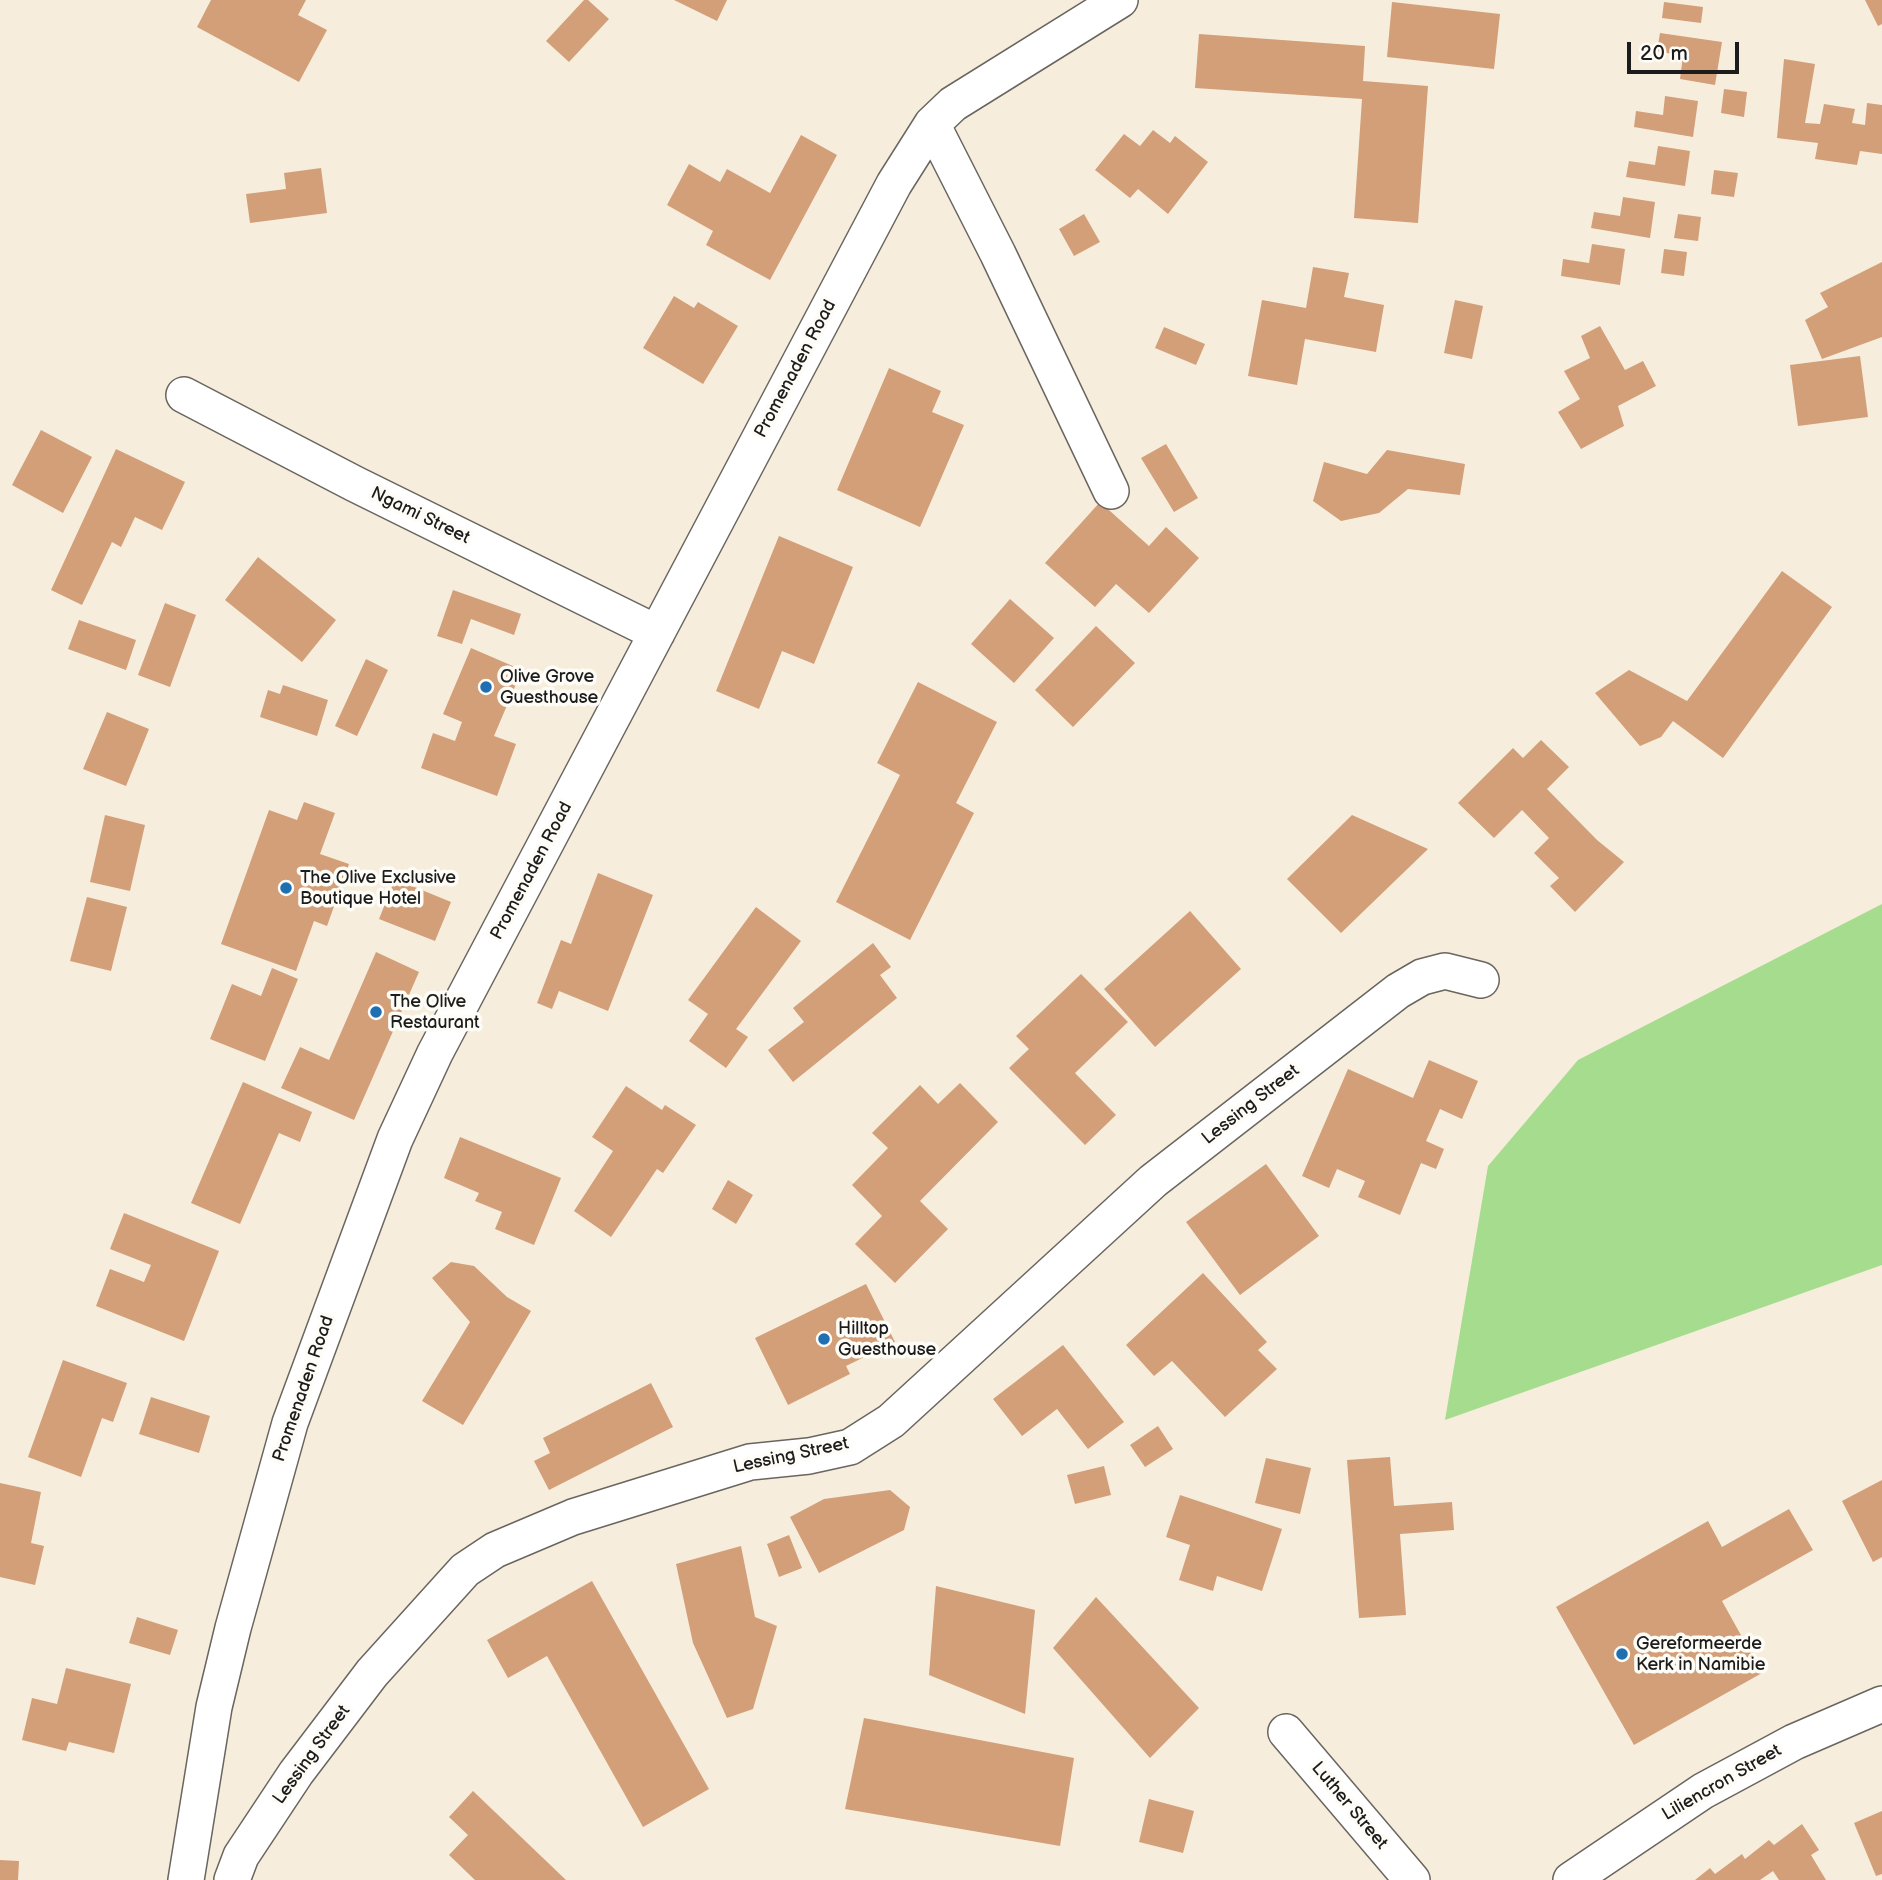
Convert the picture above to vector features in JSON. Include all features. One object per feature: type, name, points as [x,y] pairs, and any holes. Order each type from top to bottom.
[{"type":"street","name":"Promenaden Road","points":[[186,1880],[214,1707],[286,1435],[395,1139],[435,1053],[894,184],[932,124],[953,104],[1120,0]]},
{"type":"street","points":[[932,124],[999,254],[1111,491]]},
{"type":"street","name":"Ngami Street","points":[[184,395],[355,484],[657,633]]},
{"type":"street","name":"Lessing Street","points":[[232,1880],[241,1857],[296,1773],[372,1673],[465,1570],[495,1550],[573,1517],[750,1462],[809,1456],[850,1447],[891,1421],[1153,1181],[1398,991],[1422,976],[1445,971],[1482,980]]},
{"type":"street","name":"Liliencron Street","points":[[1571,1880],[1703,1791],[1794,1742],[1882,1704]]},
{"type":"street","name":"Luther Street","points":[[1286,1731],[1412,1880]]},
{"type":"green space","points":[[1882,904],[1882,1265],[1445,1420],[1488,1166],[1578,1060]]},
{"type":"building","points":[[211,0],[306,0],[298,15],[327,30],[299,82],[197,27]]},
{"type":"building","points":[[584,0],[588,0],[609,19],[569,62],[546,41]]},
{"type":"building","points":[[674,0],[727,0],[717,21]]},
{"type":"building","points":[[1865,0],[1882,0],[1882,24],[1878,26]]},
{"type":"building","points":[[1392,2],[1500,14],[1494,69],[1387,57]]},
{"type":"building","points":[[1664,2],[1703,7],[1701,23],[1662,18]]},
{"type":"building","points":[[1660,33],[1722,42],[1715,85],[1680,79],[1683,56],[1657,51]]},
{"type":"building","points":[[1199,34],[1365,46],[1363,81],[1428,86],[1418,223],[1354,218],[1362,99],[1195,88]]},
{"type":"building","points":[[1784,59],[1815,64],[1805,123],[1820,124],[1824,104],[1855,109],[1852,123],[1865,125],[1867,103],[1882,105],[1882,154],[1860,151],[1857,165],[1815,159],[1818,143],[1777,138]]},
{"type":"building","points":[[1724,89],[1747,92],[1744,117],[1721,113]]},
{"type":"building","points":[[1665,96],[1698,101],[1693,137],[1634,127],[1636,111],[1663,115]]},
{"type":"building","points":[[1153,130],[1170,143],[1175,136],[1208,162],[1168,214],[1138,189],[1130,198],[1095,170],[1124,134],[1140,146]]},
{"type":"building","points":[[801,135],[837,155],[770,280],[706,245],[713,231],[667,205],[689,164],[720,182],[727,169],[770,193]]},
{"type":"building","points":[[1658,146],[1690,151],[1685,186],[1626,177],[1629,161],[1655,165]]},
{"type":"building","points":[[321,168],[327,213],[250,223],[246,194],[286,189],[284,173]]},
{"type":"building","points":[[1714,170],[1738,173],[1734,197],[1711,194]]},
{"type":"building","points":[[1623,197],[1655,202],[1650,238],[1591,228],[1594,212],[1620,216]]},
{"type":"building","points":[[1084,214],[1100,242],[1074,256],[1059,229]]},
{"type":"building","points":[[1678,214],[1701,217],[1698,241],[1674,238]]},
{"type":"building","points":[[1592,244],[1625,249],[1620,285],[1561,276],[1563,259],[1589,263]]},
{"type":"building","points":[[1664,249],[1687,252],[1684,276],[1661,273]]},
{"type":"building","points":[[1882,262],[1882,337],[1822,359],[1805,320],[1828,307],[1820,293]]},
{"type":"building","points":[[1313,267],[1349,273],[1344,297],[1384,305],[1376,352],[1305,339],[1297,385],[1248,376],[1262,300],[1306,308]]},
{"type":"building","points":[[674,296],[694,308],[698,302],[738,326],[703,384],[643,348]]},
{"type":"building","points":[[1455,300],[1483,306],[1472,359],[1444,353]]},
{"type":"building","points":[[1600,326],[1625,370],[1643,361],[1656,386],[1618,406],[1624,426],[1581,449],[1558,412],[1580,399],[1564,371],[1590,358],[1581,336]]},
{"type":"building","points":[[1164,327],[1205,344],[1196,365],[1155,348]]},
{"type":"building","points":[[1860,356],[1868,417],[1798,426],[1790,365]]},
{"type":"building","points":[[889,368],[941,391],[932,412],[964,425],[920,527],[837,490]]},
{"type":"building","points":[[41,430],[92,457],[63,513],[12,485]]},
{"type":"building","points":[[1166,444],[1198,498],[1174,512],[1141,458]]},
{"type":"building","points":[[116,449],[185,482],[162,530],[135,517],[121,547],[112,542],[82,605],[51,590]]},
{"type":"building","points":[[1387,450],[1465,464],[1460,495],[1408,489],[1379,513],[1341,521],[1313,501],[1324,462],[1367,474]]},
{"type":"building","points":[[1100,502],[1149,546],[1166,527],[1199,558],[1149,613],[1116,584],[1095,607],[1045,563]]},
{"type":"building","points":[[779,536],[853,567],[814,664],[782,651],[759,709],[716,691]]},
{"type":"building","points":[[258,557],[336,620],[302,662],[225,600]]},
{"type":"building","points":[[1782,571],[1832,607],[1723,758],[1673,721],[1661,737],[1640,746],[1595,693],[1629,670],[1687,701]]},
{"type":"building","points":[[453,590],[521,614],[514,635],[471,619],[462,644],[437,636]]},
{"type":"building","points":[[1010,599],[1054,638],[1014,683],[971,644]]},
{"type":"building","points":[[165,603],[196,615],[170,687],[138,675]]},
{"type":"building","points":[[79,620],[136,640],[126,670],[68,649]]},
{"type":"building","points":[[1096,626],[1135,663],[1073,727],[1035,690]]},
{"type":"building","points":[[471,648],[522,670],[494,736],[516,744],[497,796],[421,768],[433,733],[455,741],[462,722],[443,714]]},
{"type":"building","points":[[366,659],[388,670],[357,736],[335,726]]},
{"type":"building","points":[[918,682],[997,722],[956,803],[974,813],[910,940],[836,902],[900,775],[877,763]]},
{"type":"building","points":[[283,685],[328,700],[317,736],[260,717],[268,690],[280,694]]},
{"type":"building","points":[[107,712],[149,729],[126,786],[83,769]]},
{"type":"building","points":[[1541,740],[1569,767],[1547,789],[1597,840],[1624,862],[1575,912],[1550,886],[1559,878],[1534,853],[1549,838],[1522,810],[1494,838],[1458,803],[1513,748],[1523,758]]},
{"type":"building","points":[[304,802],[335,813],[320,854],[349,864],[327,926],[314,921],[296,971],[221,944],[269,810],[297,820]]},
{"type":"building","points":[[105,815],[145,825],[130,891],[90,882]]},
{"type":"building","points":[[1352,815],[1428,849],[1341,933],[1287,879]]},
{"type":"building","points":[[598,873],[653,895],[608,1011],[559,991],[552,1009],[537,1003],[561,940],[571,944]]},
{"type":"building","points":[[395,879],[451,902],[435,941],[379,919]]},
{"type":"building","points":[[87,897],[127,907],[111,971],[70,961]]},
{"type":"building","points":[[756,907],[801,941],[736,1029],[748,1037],[726,1068],[689,1041],[708,1014],[688,1000]]},
{"type":"building","points":[[1190,911],[1241,969],[1155,1047],[1104,989]]},
{"type":"building","points":[[873,943],[891,967],[880,975],[897,998],[793,1082],[768,1050],[804,1022],[793,1008]]},
{"type":"building","points":[[376,952],[419,972],[354,1120],[281,1088],[300,1047],[329,1060]]},
{"type":"building","points":[[272,968],[298,979],[265,1061],[210,1039],[232,984],[261,996]]},
{"type":"building","points":[[1081,974],[1128,1022],[1075,1073],[1116,1115],[1085,1145],[1009,1068],[1029,1049],[1016,1036]]},
{"type":"building","points":[[1429,1060],[1478,1081],[1462,1119],[1440,1109],[1426,1141],[1444,1149],[1436,1169],[1421,1163],[1400,1215],[1358,1197],[1365,1181],[1337,1169],[1329,1188],[1302,1176],[1348,1069],[1413,1098]]},
{"type":"building","points":[[243,1082],[312,1112],[300,1142],[279,1133],[240,1224],[191,1203]]},
{"type":"building","points":[[960,1083],[998,1122],[920,1201],[948,1229],[895,1283],[855,1244],[882,1216],[852,1185],[888,1148],[872,1133],[920,1085],[938,1104]]},
{"type":"building","points":[[626,1086],[662,1110],[665,1105],[696,1125],[663,1173],[657,1169],[611,1237],[574,1211],[613,1151],[592,1137]]},
{"type":"building","points":[[460,1137],[561,1178],[534,1245],[495,1229],[502,1212],[475,1201],[479,1193],[444,1178]]},
{"type":"building","points":[[1266,1164],[1319,1236],[1240,1295],[1186,1222]]},
{"type":"building","points":[[728,1180],[753,1195],[736,1224],[712,1209]]},
{"type":"building","points":[[124,1213],[219,1251],[184,1341],[96,1306],[110,1269],[144,1282],[151,1265],[110,1249]]},
{"type":"building","points":[[451,1262],[474,1266],[507,1297],[531,1311],[463,1425],[422,1401],[470,1322],[432,1278]]},
{"type":"building","points":[[1203,1273],[1267,1342],[1258,1350],[1277,1369],[1225,1417],[1172,1361],[1154,1376],[1126,1345]]},
{"type":"building","points":[[866,1284],[895,1342],[846,1366],[850,1374],[788,1405],[755,1338]]},
{"type":"building","points":[[1063,1345],[1124,1422],[1088,1449],[1057,1409],[1022,1436],[993,1399]]},
{"type":"building","points":[[63,1360],[127,1383],[113,1422],[102,1418],[81,1477],[28,1457]]},
{"type":"building","points":[[651,1383],[673,1427],[549,1490],[534,1461],[550,1453],[543,1438]]},
{"type":"building","points":[[151,1397],[210,1416],[199,1453],[139,1434]]},
{"type":"building","points":[[1158,1426],[1173,1449],[1145,1467],[1130,1445]]},
{"type":"building","points":[[1390,1457],[1394,1506],[1452,1502],[1454,1530],[1400,1534],[1406,1615],[1359,1618],[1347,1460]]},
{"type":"building","points":[[1266,1458],[1311,1468],[1300,1514],[1255,1503]]},
{"type":"building","points":[[1104,1466],[1111,1495],[1075,1504],[1067,1475]]},
{"type":"building","points":[[1882,1480],[1882,1557],[1873,1562],[1842,1501]]},
{"type":"building","points":[[0,1483],[41,1492],[31,1543],[44,1546],[35,1585],[0,1577]]},
{"type":"building","points":[[890,1490],[910,1507],[904,1530],[819,1573],[790,1517],[824,1499]]},
{"type":"building","points":[[1180,1495],[1282,1529],[1262,1591],[1217,1576],[1213,1591],[1179,1580],[1190,1545],[1166,1537]]},
{"type":"building","points":[[1789,1509],[1813,1550],[1722,1601],[1762,1673],[1634,1745],[1556,1607],[1708,1521],[1722,1547]]},
{"type":"building","points":[[789,1535],[802,1568],[779,1577],[767,1544]]},
{"type":"building","points":[[741,1546],[755,1617],[777,1626],[753,1709],[727,1718],[693,1643],[676,1564]]},
{"type":"building","points":[[592,1581],[709,1789],[643,1827],[547,1656],[508,1678],[487,1640]]},
{"type":"building","points":[[936,1586],[1035,1610],[1025,1714],[929,1675]]},
{"type":"building","points":[[1096,1597],[1199,1708],[1150,1758],[1053,1648]]},
{"type":"building","points":[[137,1617],[178,1630],[170,1655],[129,1643]]},
{"type":"building","points":[[66,1668],[131,1684],[114,1753],[69,1742],[66,1751],[22,1740],[32,1698],[57,1704]]},
{"type":"building","points":[[864,1718],[1074,1758],[1060,1846],[845,1809]]},
{"type":"building","points":[[473,1791],[566,1880],[475,1880],[449,1855],[468,1835],[449,1817]]},
{"type":"building","points":[[1149,1799],[1194,1811],[1183,1853],[1139,1842]]},
{"type":"building","points":[[1882,1811],[1882,1874],[1876,1876],[1854,1823]]},
{"type":"building","points":[[1802,1824],[1819,1850],[1811,1855],[1826,1880],[1779,1880],[1773,1871],[1760,1880],[1695,1880],[1710,1868],[1715,1874],[1742,1854],[1745,1859],[1769,1840],[1774,1845]]},
{"type":"building","points":[[0,1860],[19,1861],[18,1880],[0,1880]]},
{"type":"place","name":"Olive Grove Guesthouse","points":[[486,687]]},
{"type":"place","name":"The Olive Exclusive Boutique Hotel","points":[[286,888]]},
{"type":"place","name":"The Olive Restaurant","points":[[376,1012]]},
{"type":"place","name":"Hilltop Guesthouse","points":[[824,1339]]},
{"type":"place","name":"Gereformeerde Kerk in Namibie","points":[[1622,1654]]}]
